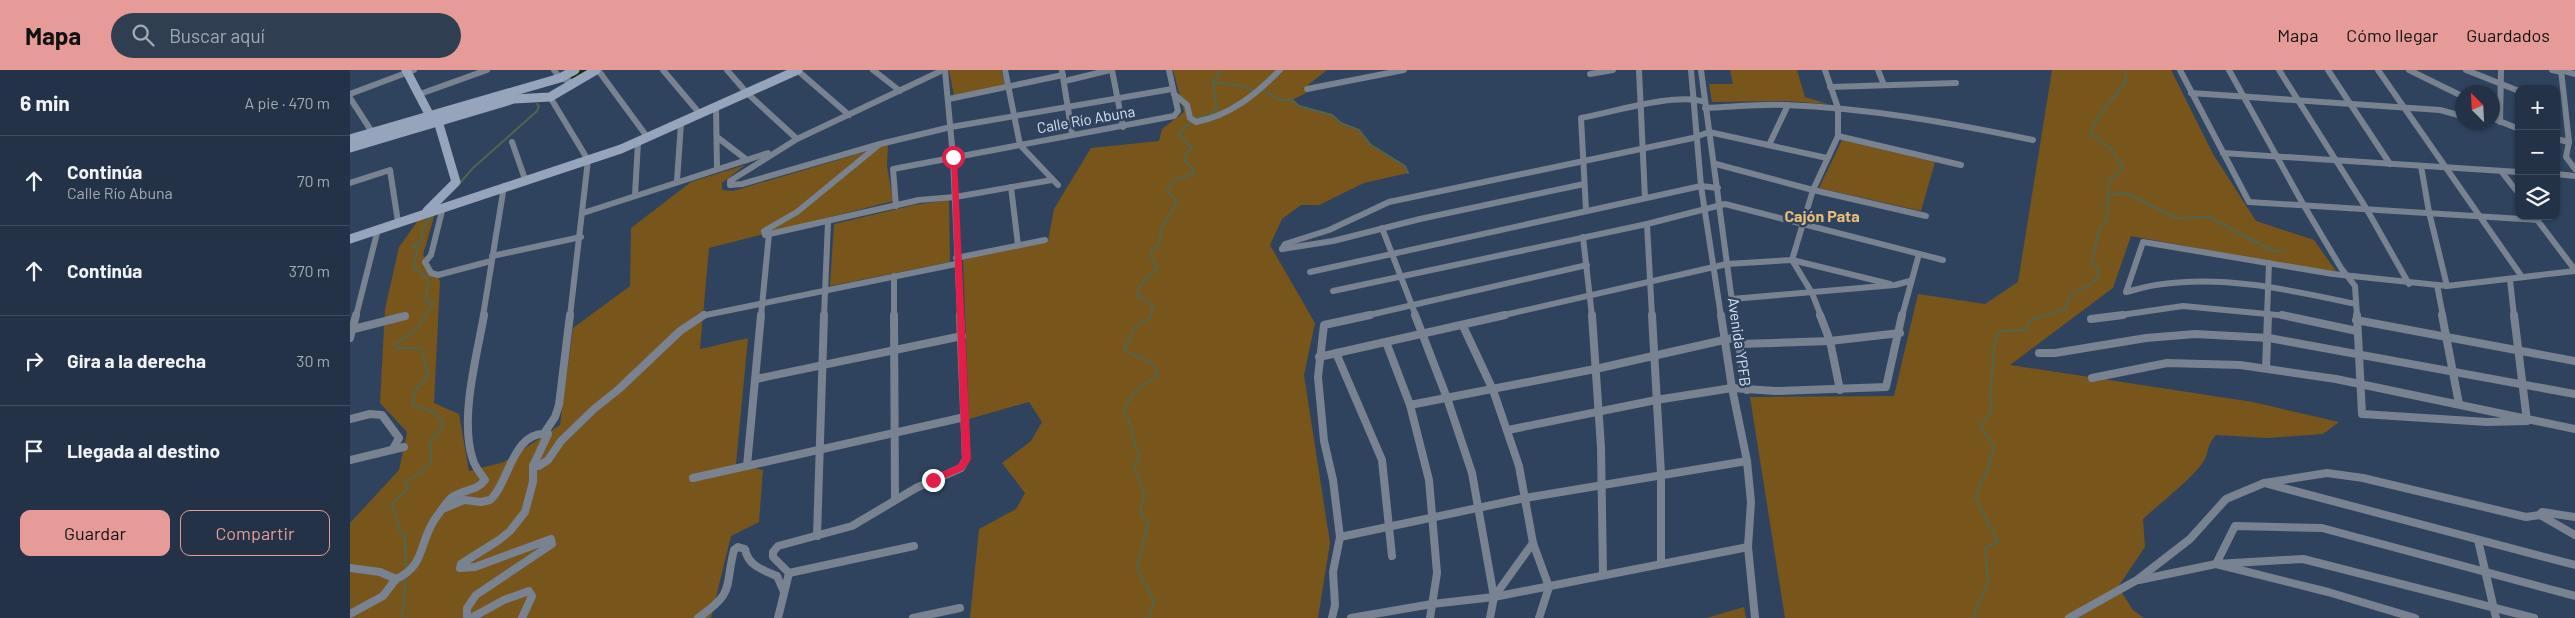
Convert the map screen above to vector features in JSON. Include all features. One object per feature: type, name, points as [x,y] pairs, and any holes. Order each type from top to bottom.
[{"type":"street","points":[[420,94],[484,70]]},
{"type":"street","points":[[554,70],[560,78],[575,83]]},
{"type":"street","points":[[350,140],[560,78],[575,70]]},
{"type":"street","points":[[350,148],[514,99],[550,97],[597,70],[648,138]]},
{"type":"street","points":[[663,70],[700,114]]},
{"type":"street","points":[[727,70],[746,94],[797,139]]},
{"type":"street","points":[[350,239],[638,142],[797,70],[849,115]]},
{"type":"street","points":[[873,70],[900,92]]},
{"type":"street","points":[[789,573],[776,562],[773,552],[778,546],[852,526],[895,499],[961,468],[966,459],[953,157],[951,127],[949,99],[944,70],[797,139],[730,181],[730,186],[742,184],[880,144],[951,127],[1119,97],[1173,91],[1187,105],[1190,118],[1196,122],[1209,120],[1232,111],[1253,96],[1280,70]]},
{"type":"street","points":[[880,144],[797,212],[764,230],[765,234],[828,222],[919,200],[1055,182],[1020,145],[1005,70]]},
{"type":"street","points":[[949,99],[1063,75],[1111,70],[1119,97],[1123,127]]},
{"type":"street","name":"Calle Río Abuna","points":[[896,206],[893,169],[1174,116],[1178,111],[1169,70]]},
{"type":"street","points":[[1307,89],[1404,70]]},
{"type":"street","points":[[1590,74],[1613,70]]},
{"type":"street","points":[[1639,70],[1646,198]]},
{"type":"street","name":"Avenida YPFB","points":[[1691,70],[1701,186],[1732,388],[1747,461],[1751,502],[1748,547],[1755,618]]},
{"type":"street","name":"Avenida YPFB","points":[[1701,70],[1709,132],[1716,164],[1738,341],[1747,390]]},
{"type":"street","points":[[1825,70],[1838,108],[1838,136],[1813,190],[1792,260],[1812,293],[1830,341],[1840,390]]},
{"type":"street","points":[[1878,70],[1884,84]]},
{"type":"street","points":[[2180,70],[2249,202],[2515,217]]},
{"type":"street","points":[[2229,70],[2279,157],[2302,204],[2341,268],[2355,286],[2362,414],[2487,422],[2527,421]]},
{"type":"street","points":[[2279,70],[2366,208],[2409,284]]},
{"type":"street","points":[[2328,70],[2390,164]]},
{"type":"street","points":[[2378,70],[2522,277]]},
{"type":"street","points":[[2409,70],[2455,93]]},
{"type":"street","points":[[2466,70],[2498,85]]},
{"type":"street","points":[[2500,70],[2500,85]]},
{"type":"street","points":[[2552,70],[2575,74]]},
{"type":"street","points":[[350,94],[409,71],[430,116],[438,121],[456,182],[424,213]]},
{"type":"street","points":[[2561,71],[2568,142],[2566,157],[2575,169]]},
{"type":"street","points":[[1063,75],[1072,134]]},
{"type":"street","points":[[1830,87],[1956,82]]},
{"type":"street","points":[[2500,86],[2515,91]]},
{"type":"street","points":[[2191,93],[2440,110],[2455,114]]},
{"type":"street","points":[[445,508],[462,501],[483,503],[494,496],[515,456],[534,435],[545,432],[555,417],[559,405],[574,293],[574,273],[581,237],[588,160],[550,97]]},
{"type":"street","points":[[350,98],[372,132]]},
{"type":"street","points":[[1586,210],[1582,118],[1641,106],[1694,98],[1705,105],[1788,105],[1838,108],[1961,125],[2033,140]]},
{"type":"street","points":[[2560,101],[2565,102]]},
{"type":"street","points":[[1768,145],[1788,105]]},
{"type":"street","points":[[716,107],[717,169]]},
{"type":"street","points":[[2500,122],[2515,128]]},
{"type":"street","points":[[677,181],[681,123]]},
{"type":"street","points":[[2567,128],[2575,130]]},
{"type":"street","points":[[1584,184],[1382,228],[1333,241],[1282,249],[1285,244],[1296,239],[1330,230],[1389,202],[1584,161],[1709,132],[1827,158]]},
{"type":"street","points":[[1838,136],[1961,165]]},
{"type":"street","points":[[717,137],[747,160]]},
{"type":"street","points":[[2560,139],[2568,142]]},
{"type":"street","points":[[512,142],[525,179]]},
{"type":"street","points":[[635,195],[638,142]]},
{"type":"street","points":[[583,213],[677,181],[773,153]]},
{"type":"street","points":[[2223,154],[2515,172]]},
{"type":"street","points":[[1716,164],[1813,190],[1926,216]]},
{"type":"street","points":[[2421,166],[2429,212],[2447,286]]},
{"type":"street","points":[[350,184],[390,170],[398,222]]},
{"type":"street","points":[[2501,171],[2515,189]]},
{"type":"street","points":[[2560,174],[2575,176]]},
{"type":"street","points":[[350,614],[383,596],[396,579],[408,575],[416,568],[424,537],[436,516],[454,496],[476,488],[484,480],[473,462],[469,439],[469,406],[504,186]]},
{"type":"street","points":[[1310,272],[1701,186],[1718,188]]},
{"type":"street","points":[[1011,187],[1018,244]]},
{"type":"street","points":[[1333,291],[1647,224],[1725,204],[1943,260]]},
{"type":"street","points":[[443,207],[431,255],[425,262],[431,273],[438,275],[492,259],[581,237]]},
{"type":"street","points":[[2356,304],[2296,291],[2268,288],[2167,283],[2126,292],[2143,242],[2349,277],[2436,286],[2510,280],[2575,270],[2538,220]]},
{"type":"street","points":[[817,536],[822,449],[824,290],[828,222]]},
{"type":"street","points":[[1647,224],[1661,474],[1661,564]]},
{"type":"street","points":[[1382,228],[1447,398],[1472,473],[1494,597],[1490,618]]},
{"type":"street","points":[[350,338],[378,229]]},
{"type":"street","points":[[747,466],[770,234]]},
{"type":"street","points":[[1583,237],[1591,296],[1604,484],[1603,574]]},
{"type":"street","points":[[533,466],[544,464],[549,460],[559,442],[578,427],[599,404],[621,388],[695,320],[716,311],[894,276],[1018,244],[1045,240]]},
{"type":"street","points":[[1508,430],[1656,400],[1732,388],[1747,390],[1840,390],[1886,387],[1900,333],[1910,281],[1919,254]]},
{"type":"street","points":[[1319,357],[1463,326],[1727,264],[1792,260],[1895,285]]},
{"type":"street","points":[[2266,368],[2269,263]]},
{"type":"street","points":[[1332,618],[1335,605],[1333,572],[1340,537],[1333,480],[1324,442],[1318,378],[1324,325],[1587,265]]},
{"type":"street","points":[[894,276],[895,499]]},
{"type":"street","points":[[2510,280],[2527,421]]},
{"type":"street","points":[[1732,299],[1895,285],[1910,281]]},
{"type":"street","points":[[2436,286],[2459,404]]},
{"type":"street","points":[[2091,319],[2182,306],[2267,313],[2357,331]]},
{"type":"street","points":[[351,330],[405,316]]},
{"type":"street","points":[[2356,320],[2447,336],[2519,353],[2575,361]]},
{"type":"street","points":[[1463,326],[1493,390],[1519,466],[1533,543],[1549,587],[1539,618]]},
{"type":"street","points":[[1410,405],[1493,390],[1725,340],[1830,341],[1900,333]]},
{"type":"street","points":[[2039,354],[2146,338],[2195,334],[2266,338],[2453,370],[2575,394]]},
{"type":"street","points":[[756,379],[962,336]]},
{"type":"street","points":[[1386,342],[1410,405],[1430,480],[1437,573],[1430,618]]},
{"type":"street","points":[[1336,353],[1382,460],[1392,556]]},
{"type":"street","points":[[2092,378],[2130,369],[2191,362],[2266,368],[2459,404],[2527,421],[2575,429]]},
{"type":"street","points":[[350,419],[370,414],[382,415],[399,438],[394,449]]},
{"type":"street","points":[[693,478],[965,417]]},
{"type":"street","points":[[522,618],[532,596],[529,591],[509,598],[471,618],[467,617],[466,614],[476,595],[552,544],[553,541],[545,541],[475,567],[460,568],[461,564],[487,549],[519,521],[525,512],[533,482],[533,466],[549,436],[545,432]]},
{"type":"street","points":[[350,460],[404,447]]},
{"type":"street","points":[[1340,537],[1525,498],[1747,461]]},
{"type":"street","points":[[2069,618],[2137,580],[2190,539],[2226,499],[2264,483],[2327,473],[2363,478],[2526,517],[2540,516],[2575,535]]},
{"type":"street","points":[[2264,483],[2575,565]]},
{"type":"street","points":[[2540,516],[2542,512],[2550,512],[2575,517]]},
{"type":"street","points":[[2216,564],[2235,526],[2322,528],[2575,596]]},
{"type":"street","points":[[2478,540],[2496,618]]},
{"type":"street","points":[[1494,597],[1533,543]]},
{"type":"street","points":[[789,573],[914,546]]},
{"type":"street","points":[[698,618],[726,593],[729,587],[731,560],[734,550],[738,547],[745,549],[747,560],[751,564],[777,576],[784,592]]},
{"type":"street","points":[[1351,618],[1432,604],[1494,597],[1549,587],[1603,574],[1748,547]]},
{"type":"street","points":[[2137,580],[2216,564],[2303,559],[2534,618]]},
{"type":"street","points":[[2216,564],[2328,592],[2415,618]]},
{"type":"street","points":[[350,568],[380,572],[396,579]]},
{"type":"street","points":[[778,618],[789,573]]},
{"type":"street","points":[[913,618],[960,608]]},
{"type":"shaded area","points":[[949,70],[1001,70],[1005,85],[954,96]]},
{"type":"shaded area","points":[[1173,70],[1327,70],[1303,89],[1308,92],[1292,100],[1299,106],[1332,115],[1341,123],[1359,130],[1371,145],[1405,166],[1408,173],[1364,183],[1319,205],[1301,205],[1282,219],[1270,245],[1315,323],[1304,375],[1330,543],[1318,618],[970,618],[979,529],[1016,509],[1025,493],[1002,463],[1031,441],[1042,422],[1029,402],[969,419],[963,259],[1048,241],[1054,209],[1091,148],[1159,141],[1162,129],[1184,112]]},
{"type":"shaded area","points":[[1730,70],[1797,70],[1805,97],[1828,104],[1785,101],[1712,102],[1709,84],[1733,84]]},
{"type":"shaded area","points":[[2052,70],[2171,70],[2213,154],[2256,221],[2314,240],[2338,274],[2131,236],[2113,288],[2010,365],[2253,402],[2339,422],[2323,434],[2268,438],[2216,435],[2200,466],[2185,482],[2143,519],[2145,547],[2118,587],[2133,610],[2144,618],[1785,618],[1750,397],[1894,396],[1918,294],[1985,304],[2018,282]]},
{"type":"shaded area","points":[[1842,140],[1935,162],[1921,211],[1819,188]]},
{"type":"shaded area","points":[[888,145],[887,166],[893,201],[709,248],[700,349],[748,338],[736,464],[763,470],[759,522],[731,536],[711,618],[350,618],[350,523],[399,470],[407,432],[380,403],[385,309],[399,247],[419,219],[435,213],[423,255],[440,281],[434,403],[459,414],[469,471],[504,462],[560,425],[573,328],[630,286],[631,228],[691,182],[745,165],[722,183],[722,190],[733,191]]},
{"type":"shaded area","points":[[949,200],[950,262],[830,286],[834,224],[914,205]]},
{"type":"shaded area","points":[[1744,607],[1746,618],[1706,618]]},
{"type":"waterway","points":[[574,76],[586,70]]},
{"type":"waterway","points":[[1213,82],[1222,70]]},
{"type":"waterway","points":[[2108,198],[2109,181],[2123,168],[2112,150],[2090,133],[2100,114],[2125,83],[2126,70]]},
{"type":"waterway","points":[[1196,118],[1207,116],[1217,109],[1213,82]]},
{"type":"waterway","points":[[1213,82],[1243,86],[1253,91]]},
{"type":"waterway","points":[[1262,90],[1279,100],[1292,100],[1299,106],[1332,115],[1341,123],[1359,130],[1371,145],[1405,166],[1408,173]]},
{"type":"waterway","points":[[459,184],[473,168],[537,111],[539,106],[537,104]]},
{"type":"waterway","points":[[1148,618],[1154,601],[1137,568],[1148,523],[1140,512],[1145,495],[1134,465],[1140,457],[1124,411],[1133,393],[1158,374],[1148,361],[1124,350],[1135,327],[1150,318],[1153,307],[1145,299],[1137,297],[1140,286],[1158,267],[1152,259],[1151,252],[1158,246],[1162,227],[1177,202],[1167,191],[1173,181],[1193,174],[1193,169],[1184,160],[1185,155],[1192,149],[1179,134],[1192,120]]},
{"type":"waterway","points":[[2108,198],[2115,194],[2126,193],[2176,218],[2209,217],[2273,251],[2284,252]]},
{"type":"waterway","points":[[1973,618],[1988,581],[1985,548],[1998,542],[1975,497],[1987,471],[1994,446],[1980,427],[1992,410],[1990,395],[1995,338],[2001,331],[2025,330],[2032,319],[2065,310],[2071,295],[2095,281],[2099,273],[2092,259],[2100,228],[2107,220],[2108,198]]},
{"type":"waterway","points":[[406,569],[405,536],[400,531],[392,504],[409,488],[405,482],[420,473],[431,462],[430,441],[440,431],[443,423],[434,412],[412,405],[415,391],[428,375],[422,348],[397,348],[396,344],[417,329],[433,303],[425,301],[429,281],[420,271],[414,269],[417,248],[413,246],[422,240],[422,230],[430,217]]},
{"type":"waterway","points":[[401,618],[406,577]]},
{"type":"district","name":"Cajón Pata","points":[[1822,216]]},
{"type":"route","points":[[933,480],[961,468],[966,459],[953,157]]}]
